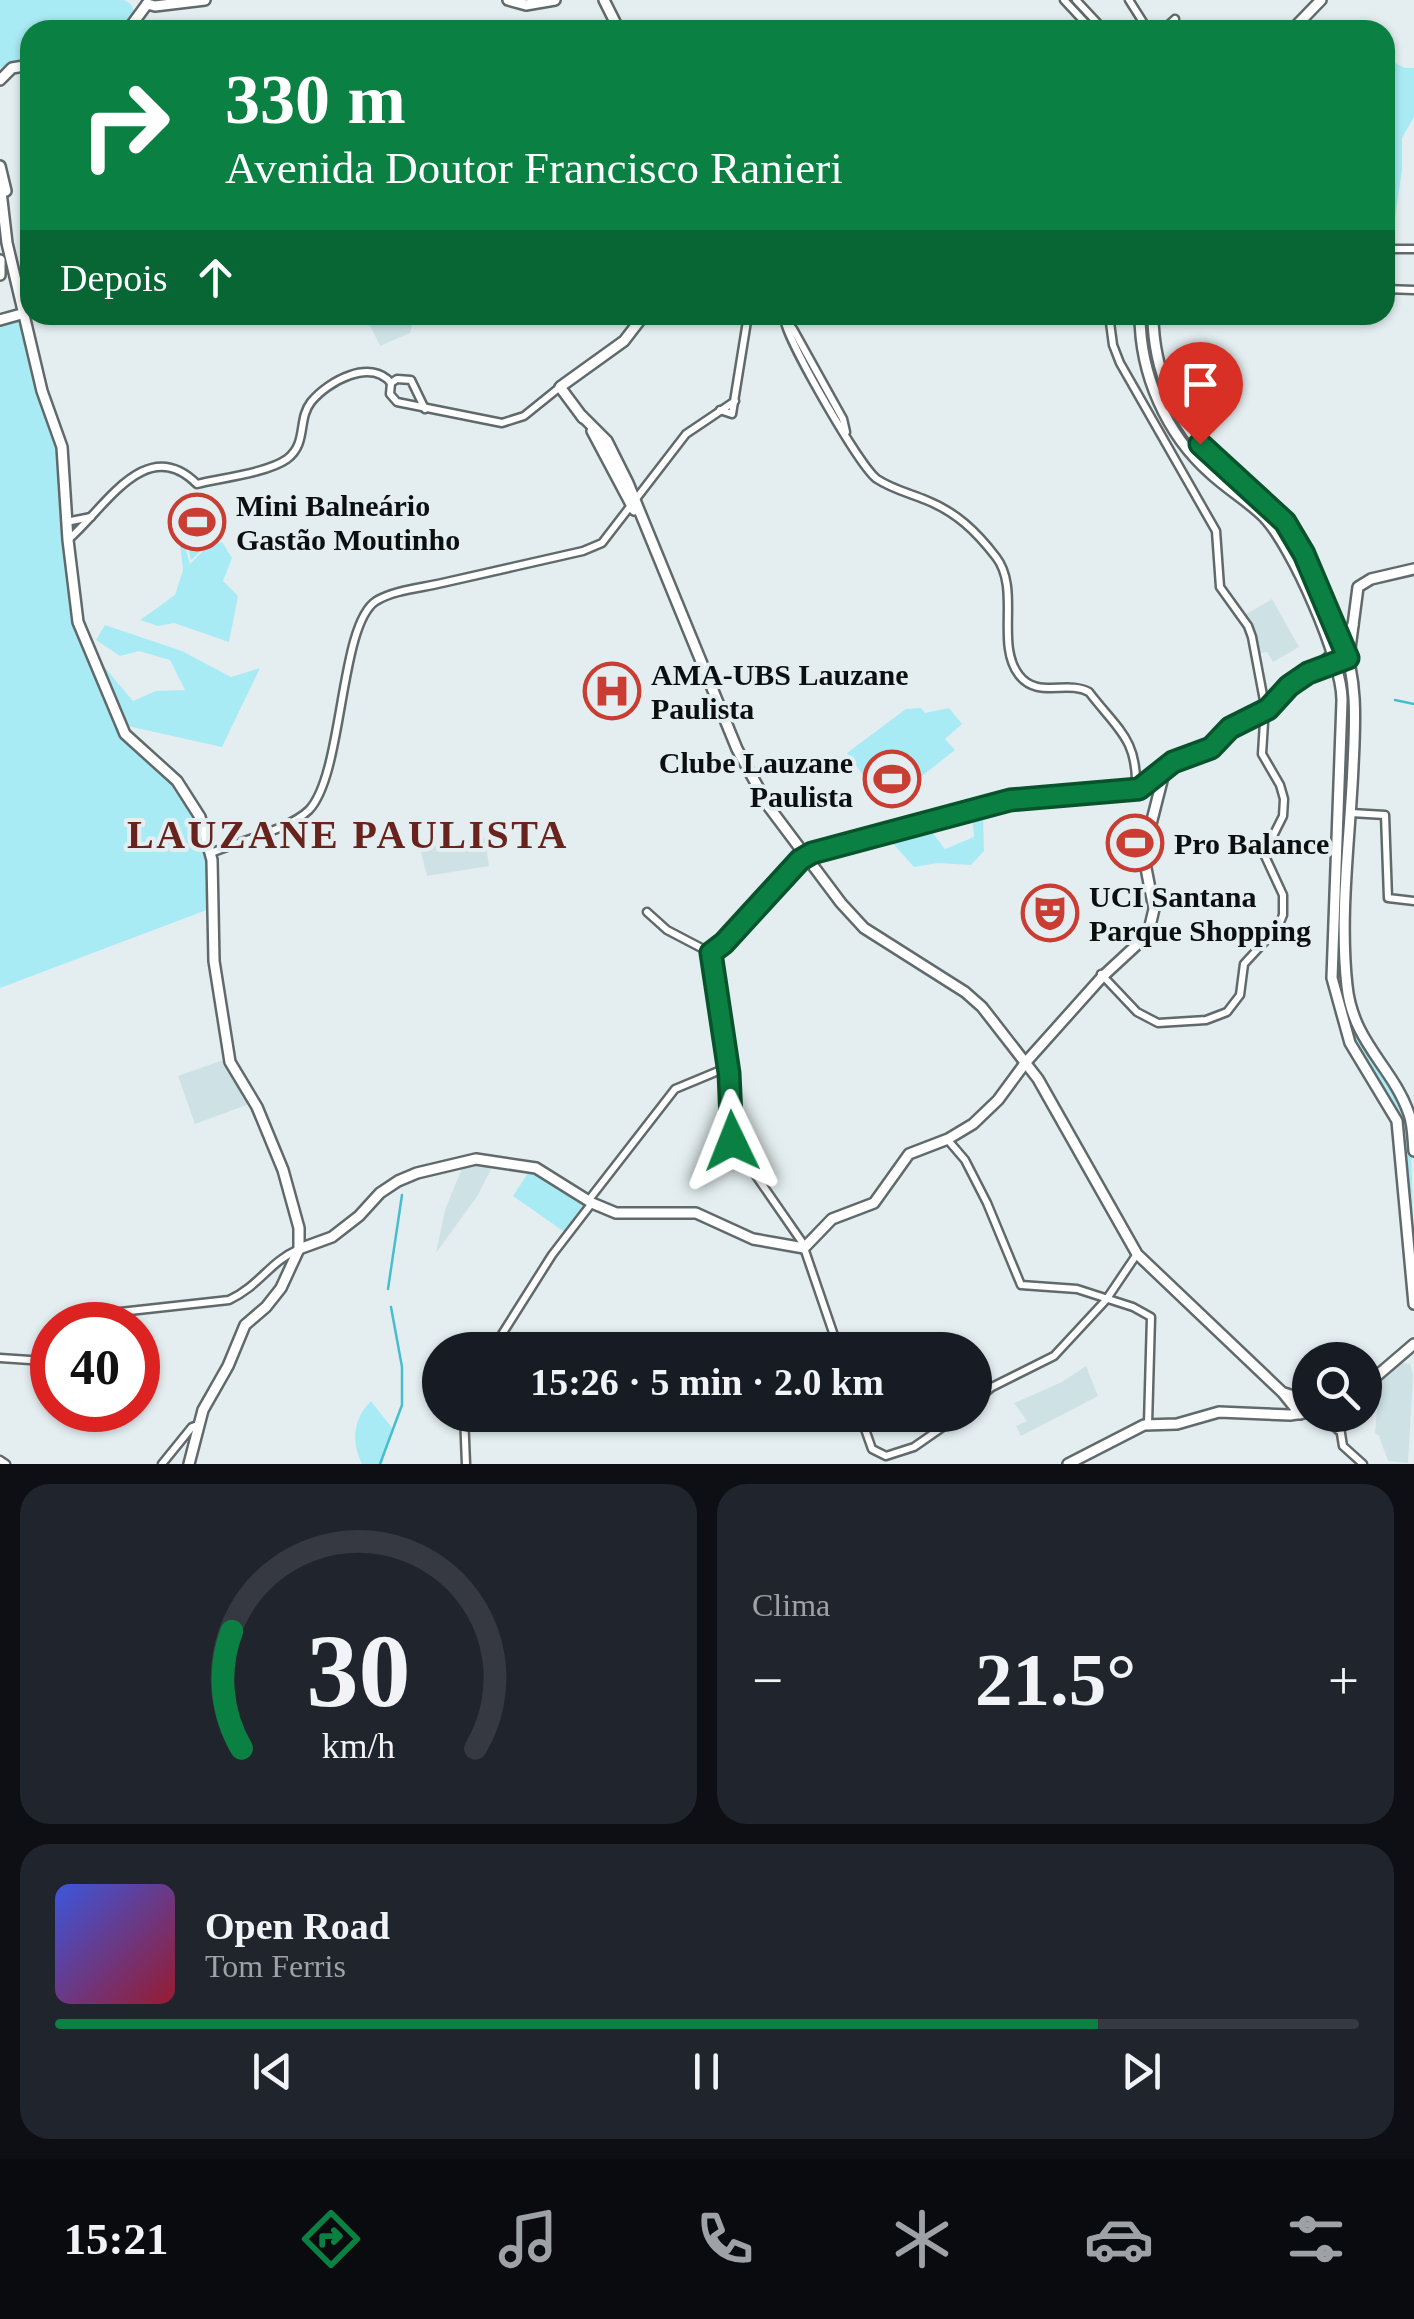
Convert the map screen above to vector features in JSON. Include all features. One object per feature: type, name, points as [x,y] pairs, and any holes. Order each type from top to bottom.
[{"type":"main road","points":[[141,3],[205,0]]},
{"type":"main road","points":[[508,0],[526,5],[555,0]]},
{"type":"main road","points":[[1302,20],[1321,0]]},
{"type":"main road","points":[[0,80],[12,68],[20,67]]},
{"type":"main road","points":[[0,166],[7,198],[3,226]]},
{"type":"main road","points":[[0,183],[5,211]]},
{"type":"main road","points":[[7,198],[3,226],[20,293]]},
{"type":"main road","points":[[0,260],[0,275]]},
{"type":"main road","points":[[28,325],[42,391],[62,448],[75,523],[68,540],[78,622],[117,719],[131,740],[188,795],[200,817],[211,853],[214,961],[230,1062],[256,1107],[284,1170],[297,1216],[299,1249],[278,1294],[245,1325],[198,1426],[189,1464]]},
{"type":"main road","points":[[636,325],[624,340],[560,388],[582,416],[632,501],[737,749],[764,798],[840,903],[864,928],[966,992],[982,1007],[1046,1092],[1137,1254],[1292,1401]]},
{"type":"main road","points":[[1141,325],[1148,376],[1168,422],[1200,464],[1270,525],[1296,570],[1334,658],[1342,692],[1332,978],[1350,1043],[1397,1121],[1414,1304]]},
{"type":"main road","points":[[1154,325],[1161,370],[1185,424],[1206,451],[1276,512],[1291,531],[1348,658],[1355,694],[1346,979],[1352,1013],[1365,1042],[1408,1111],[1414,1151]]},
{"type":"main road","points":[[1296,570],[1304,572],[1309,566]]},
{"type":"main road","points":[[1348,658],[1360,584],[1414,569]]},
{"type":"main road","points":[[1303,586],[1306,578],[1314,578]]},
{"type":"main road","points":[[1321,627],[1327,620],[1335,624]]},
{"type":"main road","points":[[1334,658],[1353,625]]},
{"type":"main road","points":[[299,1249],[322,1242],[343,1229],[391,1185],[417,1172],[468,1160],[536,1168],[590,1202],[625,1214],[696,1212],[753,1239],[804,1248],[826,1222],[877,1196],[913,1151],[947,1139],[973,1124],[998,1100],[1024,1060],[1135,941],[1147,924],[1150,909],[1145,863],[1156,783],[1166,767],[1211,748],[1232,726],[1264,711],[1289,686],[1334,658],[1348,658]]},
{"type":"main road","points":[[1340,757],[1354,749]]},
{"type":"main road","points":[[1340,757],[1353,765]]},
{"type":"main road","points":[[806,856],[1010,800],[1136,790],[1156,783]]},
{"type":"main road","points":[[1333,919],[1338,924],[1346,922]]},
{"type":"main road","points":[[1332,935],[1338,931],[1345,936]]},
{"type":"main road","points":[[1382,1373],[1410,1352]]},
{"type":"main road","points":[[1283,1393],[1292,1401]]},
{"type":"main road","points":[[1068,1464],[1148,1424],[1178,1424],[1220,1412],[1292,1409]]},
{"type":"street","points":[[1064,0],[1083,20]]},
{"type":"street","points":[[1076,0],[1095,20]]},
{"type":"street","points":[[718,410],[732,414],[746,325]]},
{"type":"street","points":[[790,325],[873,476],[957,515],[995,556],[1006,573],[1010,645],[1016,671],[1036,688],[1087,690],[1130,744],[1136,760],[1136,790]]},
{"type":"street","points":[[1101,975],[1136,1012],[1158,1023],[1215,1018],[1238,1000],[1244,964],[1278,927],[1284,910],[1283,895],[1264,854],[1284,808],[1280,785],[1262,754],[1264,711],[1250,632],[1220,587],[1216,530],[1120,363],[1112,346],[1110,325]]},
{"type":"street","points":[[75,523],[92,517],[142,470],[178,470],[196,484],[282,462],[299,446],[307,409],[321,394],[364,370],[383,374],[392,384]]},
{"type":"street","points":[[425,409],[411,380],[397,378],[390,394],[397,402],[425,409],[502,423],[524,416],[560,388]]},
{"type":"street","points":[[211,853],[288,822],[313,805],[328,766],[355,641],[366,611],[373,604],[404,592],[583,551],[606,541],[632,501],[686,434],[735,401]]},
{"type":"street","points":[[1351,813],[1386,814],[1387,896],[1393,901],[1414,900]]},
{"type":"street","points":[[711,953],[806,856]]},
{"type":"street","points":[[647,912],[666,930],[711,953]]},
{"type":"street","points":[[711,953],[733,1108],[732,1137],[804,1248],[833,1332]]},
{"type":"street","points":[[503,1332],[552,1255],[673,1091],[728,1066]]},
{"type":"street","points":[[947,1139],[965,1160],[987,1203],[1021,1285],[1077,1289],[1133,1306],[1152,1319],[1148,1424]]},
{"type":"street","points":[[160,1308],[229,1300],[248,1291],[282,1258],[299,1249]]},
{"type":"street","points":[[992,1388],[1054,1356],[1106,1300],[1137,1254]]},
{"type":"street","points":[[0,1358],[30,1360]]},
{"type":"street","points":[[162,1464],[198,1426]]},
{"type":"street","points":[[465,1432],[466,1464]]},
{"type":"street","points":[[866,1432],[872,1449],[886,1456],[914,1447],[936,1432]]},
{"type":"street","points":[[1339,1432],[1346,1451],[1363,1464]]},
{"type":"shaded area","points":[[0,0],[124,0],[131,4],[134,12],[129,20],[20,20],[20,61],[0,68]]},
{"type":"shaded area","points":[[1395,63],[1414,68],[1414,117],[1402,138],[1395,217]]},
{"type":"shaded area","points":[[20,320],[38,393],[68,451],[63,524],[76,616],[121,727],[153,757],[194,809],[209,854],[212,908],[0,988],[0,321]]},
{"type":"shaded area","points":[[370,325],[412,325],[410,333],[380,346]]},
{"type":"shaded area","points":[[1144,325],[1152,325],[1167,386],[1181,421],[1270,508],[1297,547],[1305,570],[1300,571],[1279,533],[1207,469],[1181,435],[1161,398]]},
{"type":"shaded area","name":"Mini Balneário Gastão Moutinho","points":[[197,496],[220,533],[191,560],[179,512]]},
{"type":"shaded area","points":[[177,518],[190,564],[207,547],[222,542],[232,558],[223,581],[238,596],[229,642],[174,623],[158,626],[140,620],[175,595],[183,570]]},
{"type":"shaded area","points":[[1272,599],[1299,647],[1273,662],[1267,652],[1258,653],[1243,616]]},
{"type":"shaded area","points":[[105,625],[182,651],[231,677],[260,668],[222,747],[123,725],[96,657],[133,701],[156,691],[185,690],[170,660],[139,651],[120,656],[96,640]]},
{"type":"shaded area","name":"Clube Lauzane Paulista","points":[[921,708],[925,713],[949,708],[962,724],[945,739],[955,750],[885,805],[847,753],[906,709]]},
{"type":"shaded area","points":[[983,812],[984,851],[971,865],[938,863],[914,867],[889,839],[928,827],[945,849],[974,837],[972,815]]},
{"type":"shaded area","points":[[485,838],[489,866],[427,876],[420,848]]},
{"type":"shaded area","points":[[1340,932],[1347,999],[1403,1103],[1411,1139],[1414,1258],[1400,1121],[1351,1041],[1340,1009],[1334,968]]},
{"type":"shaded area","points":[[226,1059],[249,1104],[195,1124],[178,1076]]},
{"type":"shaded area","points":[[473,1163],[493,1165],[478,1195],[436,1253],[445,1210],[462,1168]]},
{"type":"shaded area","points":[[530,1170],[583,1203],[585,1208],[566,1233],[513,1196]]},
{"type":"shaded area","points":[[1402,1363],[1410,1364],[1413,1375],[1408,1463],[1388,1461],[1375,1433],[1382,1432],[1382,1378]]},
{"type":"shaded area","points":[[1086,1366],[1098,1396],[1021,1436],[1016,1426],[1027,1421],[1014,1403],[1062,1382]]},
{"type":"shaded area","points":[[371,1401],[392,1428],[382,1464],[362,1464],[356,1447],[357,1423]]},
{"type":"waterway","points":[[1395,700],[1414,704]]},
{"type":"waterway","points":[[388,1289],[402,1195]]},
{"type":"waterway","points":[[380,1464],[402,1405],[402,1367],[391,1307]]},
{"type":"place","name":"Mini Balneário Gastão Moutinho","points":[[197,522]]},
{"type":"place","name":"AMA-UBS Lauzane Paulista","points":[[612,691]]},
{"type":"place","name":"Clube Lauzane Paulista","points":[[892,779]]},
{"type":"place","name":"Pro Balance","points":[[1135,843]]},
{"type":"place","name":"UCI Santana Parque Shopping","points":[[1050,913]]},
{"type":"district","name":"LAUZANE PAULISTA","points":[[348,834]]},
{"type":"route","points":[[732,1141],[733,1108],[711,953],[800,860],[812,853],[1010,800],[1139,789],[1173,762],[1211,748],[1230,728],[1268,709],[1289,686],[1308,673],[1348,658],[1304,554],[1285,522],[1200,444]]}]
